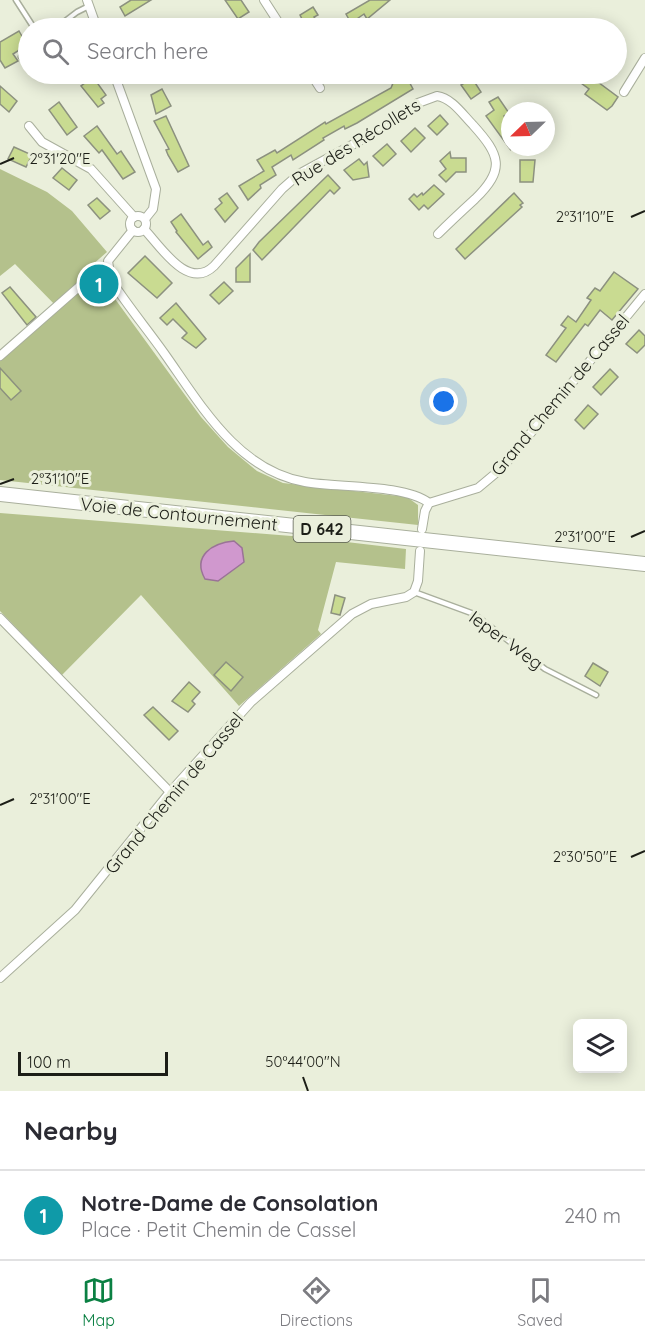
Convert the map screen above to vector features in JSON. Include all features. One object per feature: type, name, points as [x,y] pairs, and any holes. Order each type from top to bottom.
[{"type":"highway","name":"Voie de Contournement","points":[[0,494],[645,564]]},
{"type":"street","points":[[264,0],[276,18]]},
{"type":"street","points":[[88,3],[93,18]]},
{"type":"street","points":[[624,92],[645,58]]},
{"type":"street","points":[[118,84],[154,184],[154,206],[145,219],[144,229],[138,232],[133,230]]},
{"type":"street","points":[[317,84],[320,88]]},
{"type":"street","name":"Rue des Récollets","points":[[144,229],[183,270],[193,275],[206,273],[298,174],[383,128],[418,103],[437,96],[451,102],[478,130],[494,152],[497,163],[492,182],[438,234]]},
{"type":"street","points":[[29,126],[42,142],[91,169],[134,217]]},
{"type":"street","points":[[133,230],[130,222],[134,217],[140,216],[145,219]]},
{"type":"street","points":[[133,230],[110,258],[108,270],[112,282],[190,392],[229,439],[255,461],[298,481],[408,493],[429,503],[422,529]]},
{"type":"street","points":[[0,356],[89,278],[108,270]]},
{"type":"street","name":"Grand Chemin de Cassel","points":[[429,503],[471,490],[496,474],[645,294]]},
{"type":"street","points":[[414,592],[418,581],[420,550]]},
{"type":"street","name":"Grand Chemin de Cassel","points":[[0,978],[75,910],[170,792],[234,720],[345,620],[365,606],[406,597],[414,592]]},
{"type":"street","points":[[0,618],[170,792]]},
{"type":"lane","points":[[16,0],[28,18]]},
{"type":"lane","points":[[69,18],[88,3]]},
{"type":"lane","name":"Ieper Weg","points":[[414,592],[426,599],[457,606],[474,614],[545,669],[596,695]]},
{"type":"green space","points":[[0,169],[47,192],[72,211],[107,252],[91,266],[201,417],[228,447],[257,471],[283,483],[407,497],[418,505],[418,525],[0,480],[0,361],[59,309],[15,264],[0,276]]},
{"type":"green space","points":[[0,513],[304,537],[406,549],[405,569],[336,562],[318,630],[321,634],[239,706],[141,595],[62,675],[0,611]]},
{"type":"shaded area","points":[[234,541],[242,548],[244,562],[218,581],[205,579],[201,564],[206,552],[218,545]]},
{"type":"building","points":[[131,0],[151,0],[125,16],[120,7]]},
{"type":"building","points":[[225,0],[241,0],[249,12],[237,18]]},
{"type":"building","points":[[370,0],[390,0],[368,18],[364,14],[358,18],[348,18],[346,14]]},
{"type":"building","points":[[313,7],[318,15],[315,18],[302,18],[300,15]]},
{"type":"building","points":[[18,32],[18,51],[13,54],[18,61],[5,68],[0,60],[0,42]]},
{"type":"building","points":[[98,84],[106,95],[101,99],[104,103],[98,107],[81,86]]},
{"type":"building","points":[[393,84],[410,84],[413,89],[357,123],[345,129],[344,126],[323,138],[324,140],[293,160],[291,155],[272,167],[276,175],[260,185],[261,188],[248,200],[239,186],[264,171],[257,160],[275,150],[277,153],[325,122],[326,124],[391,88]]},
{"type":"building","points":[[476,84],[481,92],[471,99],[461,85]]},
{"type":"building","points":[[582,84],[600,84],[618,97],[607,110],[585,94],[589,89]]},
{"type":"building","points":[[0,86],[17,101],[9,112],[0,104]]},
{"type":"building","points":[[162,89],[171,106],[156,114],[151,95]]},
{"type":"building","points":[[498,97],[501,102],[501,137],[486,116],[494,110],[489,102]]},
{"type":"building","points":[[59,102],[77,127],[67,135],[49,110]]},
{"type":"building","points":[[440,115],[448,124],[437,135],[428,126]]},
{"type":"building","points":[[166,116],[189,166],[178,172],[168,155],[166,150],[169,149],[154,121]]},
{"type":"building","points":[[97,126],[117,154],[121,151],[135,172],[123,179],[102,150],[99,153],[84,136]]},
{"type":"building","points":[[415,128],[425,138],[411,152],[401,141]]},
{"type":"building","points":[[387,144],[396,154],[383,166],[373,156]]},
{"type":"building","points":[[14,147],[32,155],[26,167],[8,159]]},
{"type":"building","points":[[450,152],[451,158],[466,158],[466,172],[456,172],[446,182],[439,175],[446,169],[440,161]]},
{"type":"building","points":[[359,159],[364,165],[367,162],[369,177],[353,180],[344,170]]},
{"type":"building","points":[[520,160],[535,160],[533,182],[520,182]]},
{"type":"building","points":[[62,168],[77,180],[69,190],[53,178]]},
{"type":"building","points":[[328,175],[340,188],[334,194],[330,190],[262,260],[253,250],[259,242]]},
{"type":"building","points":[[434,185],[444,194],[428,209],[424,205],[419,210],[409,199],[414,194],[417,197],[422,193],[423,195]]},
{"type":"building","points":[[227,193],[238,208],[225,222],[215,209],[222,203],[219,199]]},
{"type":"building","points":[[514,193],[523,203],[520,205],[522,207],[465,259],[456,249]]},
{"type":"building","points":[[97,198],[110,211],[100,219],[88,205]]},
{"type":"building","points":[[181,214],[203,245],[208,241],[212,247],[198,259],[176,232],[171,222]]},
{"type":"building","points":[[250,254],[250,282],[236,282],[236,268]]},
{"type":"building","points":[[145,256],[172,283],[157,298],[128,273]]},
{"type":"building","points":[[614,272],[638,289],[612,320],[600,310],[588,326],[585,324],[556,362],[546,355],[566,328],[561,325],[568,316],[576,322],[591,300],[587,298],[595,288],[600,291]]},
{"type":"building","points":[[224,282],[233,291],[219,304],[210,295]]},
{"type":"building","points":[[10,287],[36,317],[27,325],[2,293]]},
{"type":"building","points":[[176,303],[206,339],[196,348],[182,338],[187,333],[173,319],[167,325],[160,318]]},
{"type":"building","points":[[639,330],[645,336],[645,345],[637,353],[626,344]]},
{"type":"building","points":[[0,368],[21,391],[11,400],[0,388]]},
{"type":"building","points":[[610,369],[618,377],[601,395],[593,387]]},
{"type":"building","points":[[588,405],[598,414],[584,429],[575,420]]},
{"type":"building","points":[[335,595],[345,598],[340,615],[331,613]]},
{"type":"building","points":[[226,662],[243,677],[231,691],[214,675]]},
{"type":"building","points":[[593,663],[608,672],[600,686],[585,676]]},
{"type":"building","points":[[189,682],[200,692],[192,701],[195,704],[188,712],[172,701]]},
{"type":"building","points":[[153,707],[178,731],[169,740],[144,715]]},
{"type":"place","name":"Notre-Dame de Consolation","points":[[99,284]]}]
